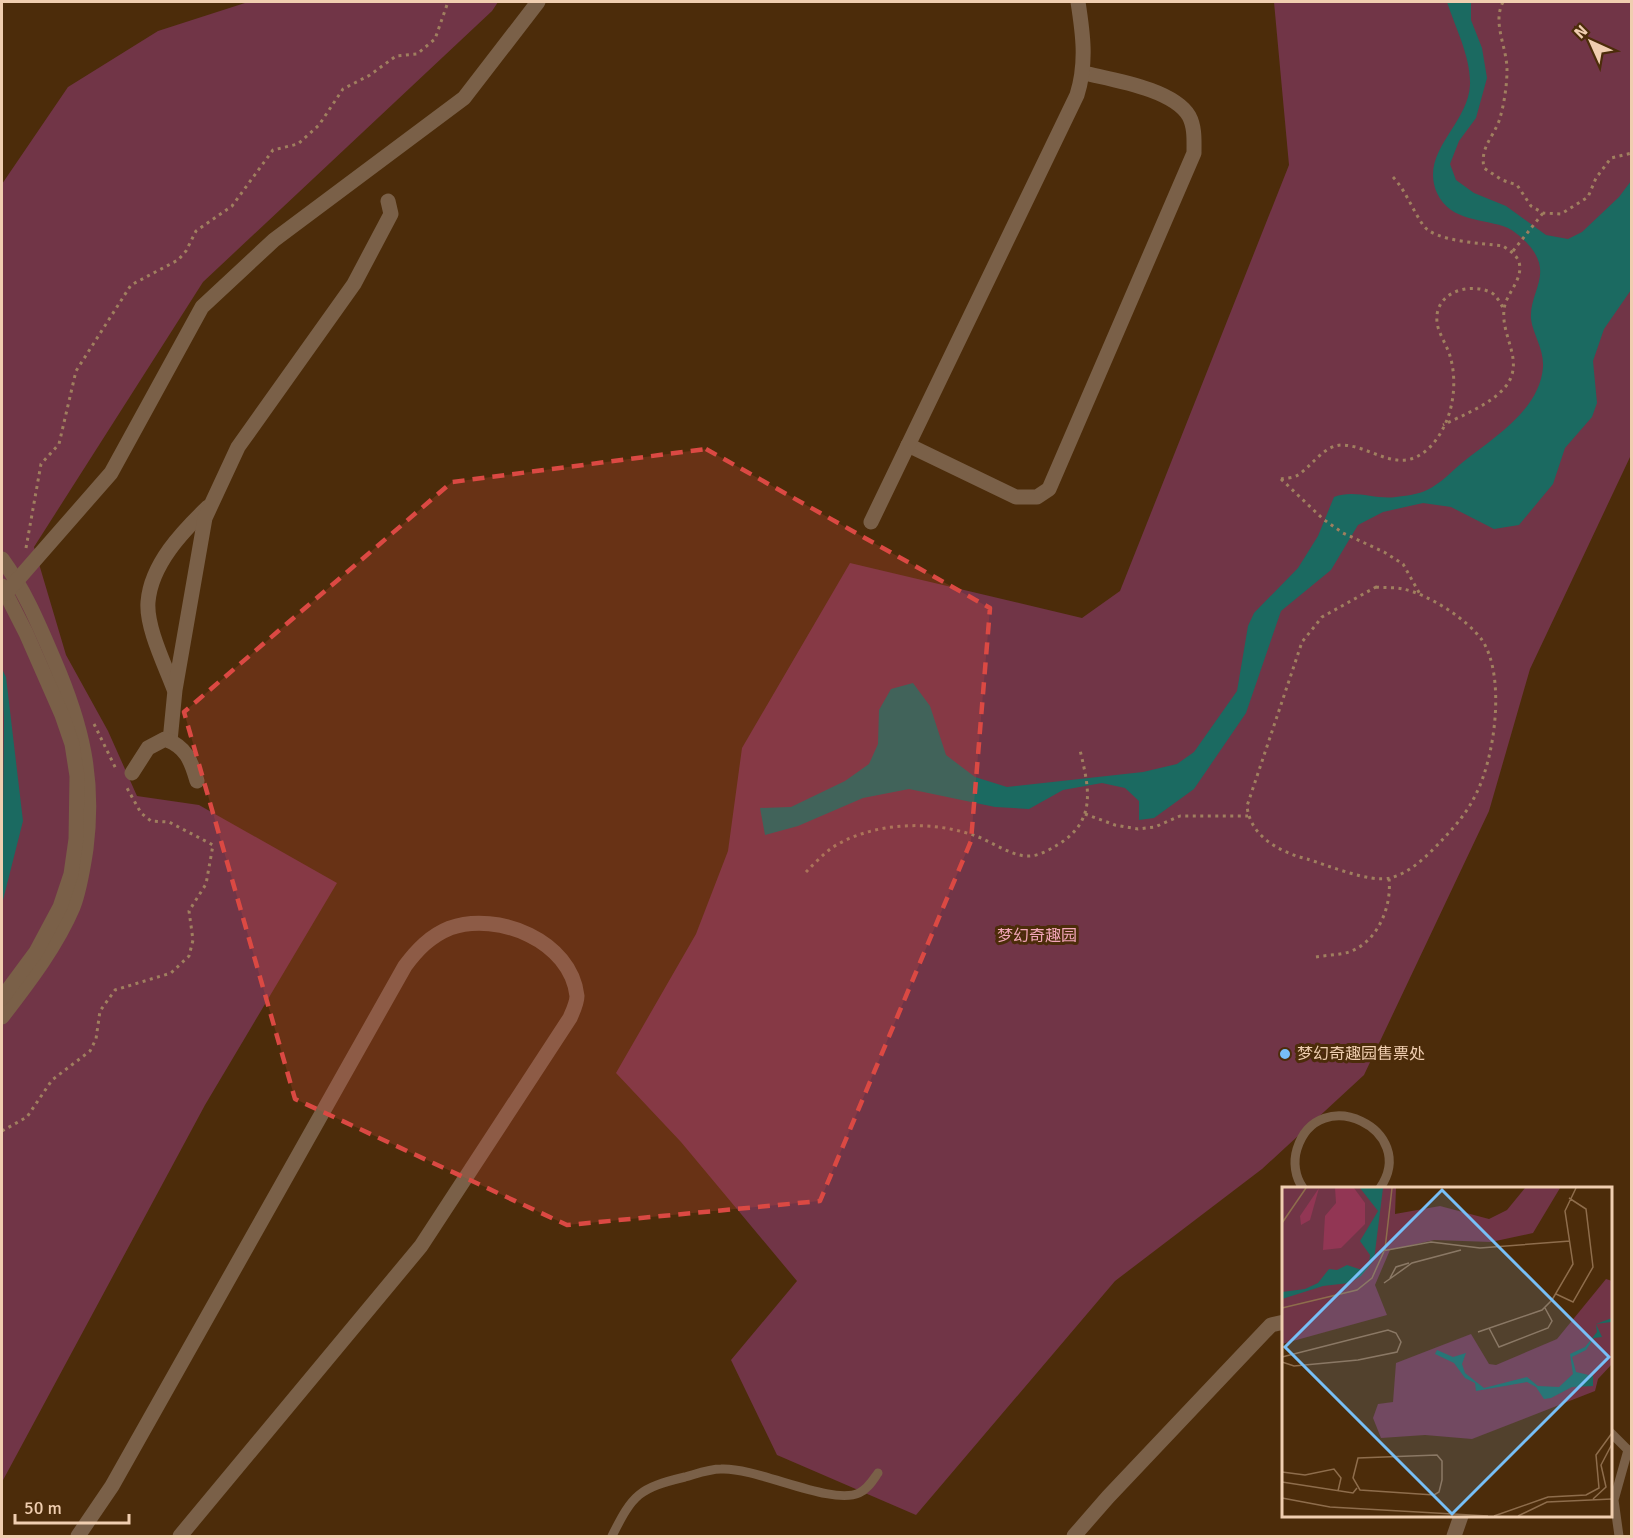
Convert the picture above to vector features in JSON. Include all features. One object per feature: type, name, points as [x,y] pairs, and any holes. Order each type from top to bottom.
[{"type":"street","points":[[8,587],[31,565],[111,473],[202,307],[274,240],[464,98],[538,2]]},
{"type":"street","points":[[871,522],[1077,95],[1084,73],[1084,43],[1078,2]]},
{"type":"street","points":[[908,445],[1016,497],[1037,497],[1049,489],[1194,153],[1194,132],[1189,116],[1178,105],[1157,92],[1084,73]]},
{"type":"street","points":[[170,741],[175,690],[205,518],[210,504],[238,447],[354,284],[391,214],[388,201]]},
{"type":"street","points":[[175,690],[153,632],[148,602],[157,571],[180,534],[210,504]]},
{"type":"street","points":[[2,559],[8,587],[63,716],[72,744],[77,776],[76,839],[71,874],[60,907],[36,952],[2,998]]},
{"type":"street","points":[[2,1017],[34,975],[73,906],[82,873],[90,821],[89,774],[82,733],[34,613],[8,587]]},
{"type":"street","points":[[125,776],[148,748],[165,739],[177,743],[191,758],[196,781]]},
{"type":"street","points":[[78,1536],[112,1486],[405,966],[428,940],[450,929],[474,923],[525,932],[544,944],[572,976],[577,998],[570,1018],[421,1246],[180,1536]]},
{"type":"street","points":[[1074,1536],[1116,1488],[1271,1325],[1282,1322]]},
{"type":"street","points":[[1454,1536],[1460,1517]]},
{"type":"lane","points":[[1302,1187],[1295,1172],[1295,1156],[1299,1142],[1308,1130],[1320,1121],[1335,1116],[1350,1116],[1364,1121],[1376,1130],[1384,1142],[1388,1156],[1388,1172],[1383,1187]]},
{"type":"lane","points":[[1612,1433],[1630,1450],[1614,1500],[1619,1536]]},
{"type":"lane","points":[[612,1536],[626,1508],[650,1485],[721,1469],[762,1474],[822,1493],[850,1495],[859,1494],[878,1473]]},
{"type":"path","points":[[31,565],[25,553],[41,464],[59,444],[76,371],[131,285],[178,260],[186,251],[196,231],[232,206],[273,150],[298,144],[319,124],[344,89],[370,75],[396,56],[417,54],[435,39],[448,2]]},
{"type":"path","points":[[1503,2],[1499,13],[1507,70],[1499,120],[1482,155],[1484,168],[1517,185],[1531,206],[1544,213],[1561,214],[1576,207],[1588,197],[1596,178],[1611,158],[1632,153]]},
{"type":"path","points":[[1393,177],[1403,188],[1423,225],[1432,234],[1503,246],[1513,252],[1519,263],[1518,279],[1504,309]]},
{"type":"path","points":[[1513,252],[1544,213]]},
{"type":"path","points":[[1421,596],[1403,564],[1384,552],[1343,533],[1323,519],[1281,479],[1296,477],[1324,451],[1340,445],[1395,461],[1413,458],[1428,449],[1452,405],[1455,376],[1437,321],[1442,302],[1450,294],[1465,288],[1480,288],[1492,292],[1504,309],[1506,331],[1515,360],[1514,374],[1506,387],[1491,399],[1443,425]]},
{"type":"path","points":[[1376,587],[1404,589],[1421,596],[1444,606],[1482,640],[1493,666],[1496,713],[1489,754],[1478,791],[1464,815],[1420,861],[1389,879],[1361,875],[1295,856],[1257,834],[1248,816],[1247,806],[1302,642],[1322,617],[1376,587]]},
{"type":"path","points":[[2,1131],[27,1117],[52,1080],[90,1051],[96,1039],[100,1011],[115,990],[171,973],[189,956],[193,940],[189,911],[206,884],[213,845],[169,822],[151,821],[141,813],[125,776],[92,720]]},
{"type":"path","points":[[806,872],[831,849],[854,836],[880,828],[911,825],[968,833],[994,842],[1013,853],[1027,856],[1044,853],[1064,841],[1083,821],[1088,781],[1080,750]]},
{"type":"path","points":[[1085,814],[1115,825],[1138,829],[1155,827],[1180,816],[1248,816]]},
{"type":"path","points":[[1316,957],[1348,952],[1371,936],[1385,915],[1391,894],[1389,879]]},
{"type":"highlighted area","points":[[706,449],[990,608],[971,841],[820,1201],[567,1225],[295,1099],[184,712],[452,482]]},
{"type":"green space","points":[[248,2],[498,2],[492,11],[203,282],[34,547],[66,655],[108,731],[137,796],[199,805],[337,883],[205,1105],[2,1482],[2,184],[68,87],[158,31]]},
{"type":"green space","name":"梦幻奇趣园","points":[[1274,2],[1631,2],[1631,455],[1530,669],[1489,811],[1364,1075],[1262,1169],[1115,1281],[916,1515],[777,1455],[731,1360],[797,1281],[681,1142],[616,1073],[696,934],[728,851],[742,748],[850,563],[1082,618],[1120,591],[1289,165]]},
{"type":"water","points":[[1447,2],[1471,2],[1471,20],[1482,48],[1487,78],[1476,118],[1459,141],[1450,164],[1456,180],[1474,193],[1506,206],[1546,235],[1568,239],[1582,232],[1619,197],[1631,181],[1631,290],[1604,329],[1593,361],[1597,403],[1592,417],[1565,448],[1553,484],[1519,525],[1494,529],[1451,507],[1423,503],[1383,512],[1358,525],[1331,570],[1281,611],[1246,713],[1194,789],[1154,818],[1139,820],[1139,801],[1125,788],[1102,783],[1063,790],[1029,809],[995,807],[909,789],[863,798],[798,826],[765,835],[760,808],[791,807],[845,781],[869,764],[878,744],[879,710],[891,689],[913,683],[930,706],[946,755],[975,777],[1007,787],[1143,772],[1177,764],[1194,752],[1237,691],[1248,626],[1254,613],[1298,568],[1318,536],[1334,497],[1357,494],[1388,498],[1427,490],[1501,433],[1524,410],[1540,382],[1543,367],[1542,354],[1531,319],[1531,310],[1540,276],[1538,259],[1527,243],[1508,228],[1469,218],[1451,210],[1437,193],[1433,178],[1434,164],[1439,151],[1461,113],[1470,85],[1465,53]]},
{"type":"water","points":[[2,669],[6,677],[23,821],[2,904],[4,721]]},
{"type":"place","name":"梦幻奇趣园售票处","points":[[1285,1054]]}]
